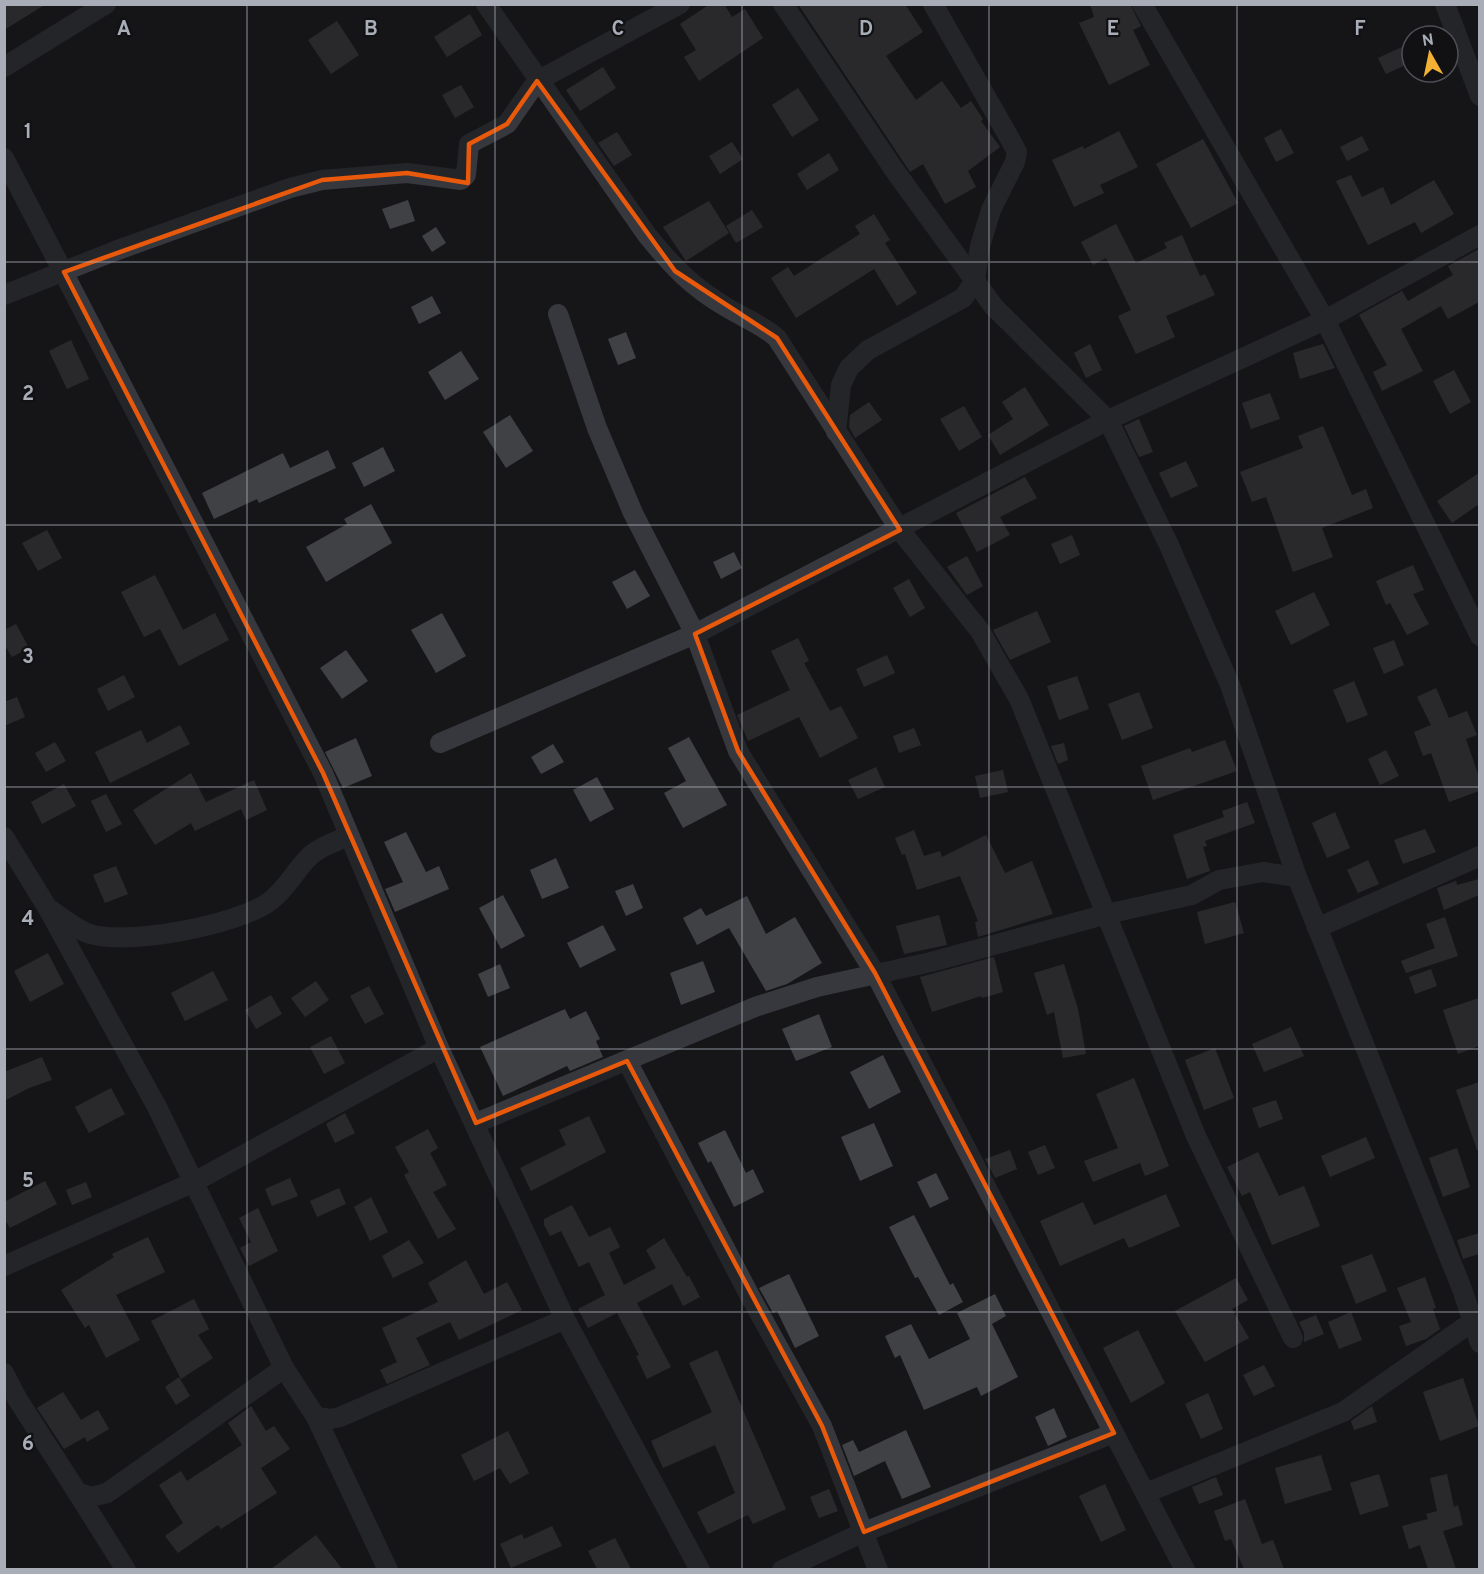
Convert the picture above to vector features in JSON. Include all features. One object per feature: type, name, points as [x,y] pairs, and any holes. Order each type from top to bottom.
[{"type":"street","points":[[4,67],[106,4]]},
{"type":"street","points":[[486,4],[537,81],[675,271],[703,293],[756,322],[777,338],[900,530],[980,631],[1019,699],[1196,1136],[1293,1338]]},
{"type":"street","points":[[4,296],[290,188],[322,180],[407,172],[461,180],[466,175],[469,144],[507,124],[537,81],[680,4]]},
{"type":"street","points":[[783,4],[895,171],[994,307],[1108,420],[1168,543],[1230,685],[1317,928],[1471,1286],[1472,1322],[1479,1343]]},
{"type":"street","points":[[836,432],[841,385],[849,368],[868,350],[963,298],[975,281],[980,246],[991,210],[1015,162],[1017,152],[933,4]]},
{"type":"street","points":[[1142,4],[1325,320],[1479,636]]},
{"type":"street","points":[[1445,4],[1479,96]]},
{"type":"street","points":[[4,158],[318,763],[439,1048],[476,1123],[565,1319],[700,1569]]},
{"type":"street","points":[[440,743],[695,634],[900,530],[1108,420],[1325,320],[1479,235]]},
{"type":"street","points":[[558,314],[597,428],[633,513],[695,634],[738,751],[875,973],[1185,1569]]},
{"type":"street","points":[[47,908],[87,933],[119,938],[145,936],[226,921],[247,914],[268,903],[289,885],[305,861],[320,848],[348,836]]},
{"type":"street","points":[[4,837],[47,908],[157,1107],[284,1368],[316,1417],[388,1569]]},
{"type":"street","points":[[1317,928],[1479,856]]},
{"type":"street","points":[[476,1123],[755,1007],[817,987],[931,962],[1107,914],[1192,895],[1220,880],[1263,872],[1297,877]]},
{"type":"street","points":[[4,1266],[194,1182],[439,1048]]},
{"type":"street","points":[[627,1061],[751,1298],[822,1426],[878,1569]]},
{"type":"street","points":[[316,1417],[331,1419],[340,1417],[565,1319]]},
{"type":"street","points":[[1146,1493],[1343,1412],[1472,1322]]},
{"type":"street","points":[[77,1492],[91,1497],[107,1493],[284,1368]]},
{"type":"street","points":[[4,1373],[18,1400],[126,1569]]},
{"type":"street","points":[[782,1569],[864,1532],[1114,1433]]},
{"type":"highlighted area","points":[[537,81],[675,271],[777,338],[900,530],[695,634],[738,751],[875,973],[1114,1433],[864,1532],[822,1426],[627,1061],[476,1123],[323,773],[64,272],[322,180],[407,173],[468,183],[469,144],[507,124]]},
{"type":"building","points":[[4,4],[46,4],[4,30]]},
{"type":"building","points":[[710,4],[724,4],[732,17],[745,9],[763,38],[699,81],[684,57],[696,50],[680,24]]},
{"type":"building","points":[[798,4],[905,4],[923,32],[886,56],[916,100],[942,81],[961,108],[971,101],[983,119],[981,121],[1000,147],[968,171],[976,187],[945,204],[923,164],[910,172]]},
{"type":"building","points":[[1090,4],[1130,4],[1141,26],[1133,30],[1150,65],[1109,85],[1079,23],[1094,17]]},
{"type":"building","points":[[470,14],[482,35],[447,57],[434,37]]},
{"type":"building","points":[[337,21],[359,55],[331,74],[308,40]]},
{"type":"building","points":[[1400,48],[1400,68],[1386,74],[1378,58]]},
{"type":"building","points":[[603,67],[616,88],[580,111],[566,90]]},
{"type":"building","points":[[461,85],[474,107],[455,118],[442,95]]},
{"type":"building","points":[[798,88],[819,120],[792,137],[772,105]]},
{"type":"building","points":[[1281,129],[1294,153],[1276,162],[1264,138]]},
{"type":"building","points":[[1119,131],[1138,167],[1100,185],[1104,193],[1074,207],[1052,160],[1083,146],[1084,149]]},
{"type":"building","points":[[617,132],[632,155],[614,166],[598,143]]},
{"type":"building","points":[[1362,136],[1369,150],[1347,161],[1340,147]]},
{"type":"building","points":[[1203,139],[1238,203],[1191,228],[1156,164]]},
{"type":"building","points":[[732,142],[743,159],[720,174],[709,156]]},
{"type":"building","points":[[829,153],[839,170],[807,190],[797,174]]},
{"type":"building","points":[[1351,175],[1362,197],[1383,187],[1391,205],[1434,180],[1454,214],[1421,233],[1415,222],[1368,245],[1336,181]]},
{"type":"building","points":[[408,200],[415,221],[390,229],[382,209]]},
{"type":"building","points":[[709,201],[729,233],[686,261],[663,227]]},
{"type":"building","points":[[752,210],[763,227],[736,243],[726,226]]},
{"type":"building","points":[[874,214],[890,240],[885,243],[917,293],[897,306],[874,269],[796,318],[771,278],[788,267],[794,276],[860,234],[855,226]]},
{"type":"building","points":[[1116,224],[1136,263],[1167,248],[1164,243],[1182,235],[1200,276],[1205,274],[1215,295],[1166,316],[1175,337],[1136,354],[1118,316],[1131,310],[1106,258],[1093,265],[1081,242]]},
{"type":"building","points":[[436,227],[446,243],[432,252],[422,236]]},
{"type":"building","points":[[1479,249],[1479,302],[1448,319],[1441,306],[1401,329],[1423,371],[1382,391],[1373,372],[1387,365],[1359,315],[1402,291],[1408,301],[1453,275],[1448,266]]},
{"type":"building","points":[[432,296],[441,313],[419,324],[411,307]]},
{"type":"building","points":[[626,332],[636,358],[618,365],[608,339]]},
{"type":"building","points":[[71,340],[89,379],[67,389],[49,351]]},
{"type":"building","points":[[1090,344],[1102,370],[1086,378],[1074,353]]},
{"type":"building","points":[[1323,344],[1335,368],[1300,379],[1293,353]]},
{"type":"building","points":[[461,351],[479,379],[445,400],[428,372]]},
{"type":"building","points":[[1454,370],[1471,402],[1450,414],[1433,381]]},
{"type":"building","points":[[1025,387],[1049,425],[1000,455],[988,435],[1013,419],[1002,402]]},
{"type":"building","points":[[1270,393],[1280,419],[1251,429],[1242,403]]},
{"type":"building","points":[[869,402],[882,420],[855,438],[849,427],[850,415]]},
{"type":"building","points":[[964,406],[982,437],[959,451],[940,419]]},
{"type":"building","points":[[510,415],[533,451],[506,468],[483,432]]},
{"type":"building","points":[[1139,419],[1153,452],[1139,457],[1124,426]]},
{"type":"building","points":[[1323,426],[1352,495],[1366,489],[1373,508],[1322,528],[1333,557],[1293,572],[1266,497],[1252,502],[1240,472],[1303,448],[1298,436]]},
{"type":"building","points":[[383,447],[395,471],[364,487],[352,463]]},
{"type":"building","points":[[328,450],[336,468],[259,503],[257,499],[214,519],[202,493],[283,453],[290,468]]},
{"type":"building","points":[[1186,461],[1198,486],[1171,498],[1159,473]]},
{"type":"building","points":[[1479,473],[1479,504],[1452,523],[1437,501]]},
{"type":"building","points":[[1025,477],[1037,498],[1000,517],[1010,535],[977,552],[956,513]]},
{"type":"building","points":[[371,504],[392,543],[326,582],[306,547],[347,524],[344,519]]},
{"type":"building","points":[[47,530],[62,558],[38,571],[22,543]]},
{"type":"building","points":[[1072,535],[1080,555],[1060,564],[1051,544]]},
{"type":"building","points":[[734,552],[742,568],[721,579],[713,562]]},
{"type":"building","points":[[967,556],[983,586],[967,595],[947,567]]},
{"type":"building","points":[[1413,565],[1424,590],[1413,594],[1429,624],[1407,635],[1390,603],[1386,605],[1376,581]]},
{"type":"building","points":[[635,570],[650,596],[627,609],[612,582]]},
{"type":"building","points":[[155,575],[183,630],[215,613],[229,640],[179,666],[160,629],[144,637],[121,592]]},
{"type":"building","points":[[909,579],[925,608],[910,617],[893,588]]},
{"type":"building","points":[[1314,592],[1330,625],[1291,645],[1275,611]]},
{"type":"building","points":[[1037,611],[1051,642],[1010,660],[993,630]]},
{"type":"building","points":[[442,613],[466,656],[436,673],[411,630]]},
{"type":"building","points":[[16,624],[29,648],[12,657],[4,644],[4,630]]},
{"type":"building","points":[[798,638],[809,661],[804,663],[830,711],[841,706],[858,738],[820,758],[799,717],[748,741],[737,715],[790,690],[771,651]]},
{"type":"building","points":[[1394,640],[1404,665],[1384,674],[1373,648]]},
{"type":"building","points":[[346,650],[368,681],[342,699],[320,668]]},
{"type":"building","points":[[887,655],[895,673],[864,687],[856,669]]},
{"type":"building","points":[[124,675],[135,697],[108,711],[97,689]]},
{"type":"building","points":[[1077,676],[1089,709],[1059,720],[1047,686]]},
{"type":"building","points":[[1354,681],[1368,715],[1347,723],[1333,690]]},
{"type":"building","points":[[1436,688],[1449,718],[1467,711],[1477,735],[1466,739],[1479,777],[1479,791],[1449,802],[1431,753],[1423,756],[1414,732],[1431,725],[1417,697]]},
{"type":"building","points":[[1139,692],[1153,728],[1122,740],[1108,704]]},
{"type":"building","points":[[17,697],[25,717],[4,726],[4,702]]},
{"type":"building","points":[[180,725],[190,744],[110,783],[95,752],[141,730],[147,743]]},
{"type":"building","points":[[914,728],[921,745],[899,753],[893,736]]},
{"type":"building","points":[[689,737],[727,805],[683,828],[664,793],[686,781],[668,748]]},
{"type":"building","points":[[356,738],[372,776],[343,788],[325,752]]},
{"type":"building","points":[[1225,740],[1237,771],[1153,800],[1141,766],[1190,748],[1192,752]]},
{"type":"building","points":[[55,742],[66,761],[46,772],[35,753]]},
{"type":"building","points":[[1064,743],[1068,760],[1058,764],[1051,746]]},
{"type":"building","points":[[553,744],[564,762],[541,774],[531,757]]},
{"type":"building","points":[[1386,750],[1399,776],[1380,785],[1368,759]]},
{"type":"building","points":[[876,767],[885,787],[858,799],[848,780]]},
{"type":"building","points":[[1003,770],[1008,792],[980,798],[975,776]]},
{"type":"building","points":[[191,773],[206,802],[254,780],[267,810],[246,820],[241,809],[195,831],[191,823],[155,845],[133,810]]},
{"type":"building","points":[[597,777],[614,809],[590,822],[573,790]]},
{"type":"building","points":[[64,784],[76,806],[42,824],[31,802]]},
{"type":"building","points":[[106,794],[122,824],[106,832],[91,801]]},
{"type":"building","points":[[1247,802],[1255,823],[1205,841],[1207,846],[1203,847],[1210,871],[1187,879],[1173,835],[1224,817],[1222,811]]},
{"type":"building","points":[[1335,812],[1350,848],[1327,858],[1312,823]]},
{"type":"building","points":[[1425,829],[1436,852],[1403,864],[1394,840]]},
{"type":"building","points":[[914,830],[924,856],[940,851],[942,857],[986,835],[1005,873],[1032,861],[1053,914],[978,937],[975,922],[978,921],[960,876],[917,890],[905,854],[902,855],[895,838]]},
{"type":"building","points":[[406,832],[426,872],[439,866],[449,889],[395,912],[385,889],[403,882],[384,842]]},
{"type":"building","points":[[556,858],[569,888],[542,899],[530,870]]},
{"type":"building","points":[[1368,860],[1379,884],[1358,893],[1347,870]]},
{"type":"building","points":[[116,866],[128,894],[105,903],[93,875]]},
{"type":"building","points":[[1479,879],[1479,895],[1444,910],[1437,888],[1456,881],[1457,885]]},
{"type":"building","points":[[633,884],[643,908],[626,916],[615,891]]},
{"type":"building","points":[[503,895],[525,936],[501,949],[479,908]]},
{"type":"building","points":[[747,896],[766,934],[795,917],[822,963],[787,984],[766,991],[729,928],[697,945],[683,918],[701,908],[706,916]]},
{"type":"building","points":[[1235,902],[1244,933],[1205,944],[1197,912]]},
{"type":"building","points":[[939,915],[947,945],[904,954],[896,926]]},
{"type":"building","points":[[1445,917],[1458,956],[1406,973],[1401,961],[1435,948],[1426,924]]},
{"type":"building","points":[[603,925],[616,950],[580,968],[567,943]]},
{"type":"building","points":[[48,953],[64,984],[30,1002],[14,971]]},
{"type":"building","points":[[994,957],[1003,992],[982,998],[981,996],[932,1012],[920,977]]},
{"type":"building","points":[[703,961],[715,992],[681,1005],[670,973]]},
{"type":"building","points":[[500,964],[510,988],[488,997],[478,974]]},
{"type":"building","points":[[1064,964],[1078,1009],[1086,1054],[1063,1058],[1054,1012],[1047,1015],[1034,973]]},
{"type":"building","points":[[1431,969],[1437,986],[1415,994],[1409,977]]},
{"type":"building","points":[[213,971],[228,1000],[185,1021],[171,993]]},
{"type":"building","points":[[316,981],[329,1000],[305,1017],[291,998]]},
{"type":"building","points":[[369,986],[384,1014],[365,1024],[350,996]]},
{"type":"building","points":[[271,995],[282,1014],[256,1029],[245,1010]]},
{"type":"building","points":[[1479,998],[1479,1046],[1458,1054],[1443,1010]]},
{"type":"building","points":[[565,1009],[570,1019],[586,1011],[600,1039],[596,1041],[603,1057],[570,1071],[567,1066],[503,1096],[480,1047]]},
{"type":"building","points":[[819,1014],[832,1047],[796,1061],[782,1029]]},
{"type":"building","points":[[1291,1027],[1304,1056],[1264,1072],[1252,1044]]},
{"type":"building","points":[[331,1036],[345,1063],[324,1074],[310,1047]]},
{"type":"building","points":[[1215,1048],[1234,1098],[1204,1110],[1185,1060]]},
{"type":"building","points":[[883,1055],[901,1092],[869,1109],[850,1072]]},
{"type":"building","points":[[42,1057],[52,1080],[29,1088],[4,1101],[4,1072]]},
{"type":"building","points":[[1134,1078],[1169,1166],[1145,1176],[1140,1163],[1093,1182],[1084,1161],[1118,1148],[1096,1094]]},
{"type":"building","points":[[1479,1082],[1479,1150],[1477,1150],[1456,1090]]},
{"type":"building","points":[[111,1088],[125,1114],[89,1133],[75,1107]]},
{"type":"building","points":[[1276,1100],[1283,1119],[1259,1128],[1252,1108]]},
{"type":"building","points":[[345,1113],[355,1133],[335,1143],[326,1124]]},
{"type":"building","points":[[589,1116],[606,1152],[531,1191],[520,1168],[566,1145],[559,1130]]},
{"type":"building","points":[[874,1123],[893,1166],[860,1181],[841,1137]]},
{"type":"building","points":[[428,1129],[438,1148],[430,1153],[447,1185],[433,1192],[456,1229],[438,1239],[404,1175],[409,1172],[395,1147]]},
{"type":"building","points":[[725,1130],[746,1173],[753,1169],[764,1192],[734,1207],[711,1161],[708,1163],[698,1143]]},
{"type":"building","points":[[1366,1137],[1375,1158],[1330,1177],[1321,1156]]},
{"type":"building","points":[[1045,1145],[1055,1168],[1038,1175],[1028,1152]]},
{"type":"building","points":[[1457,1148],[1470,1187],[1443,1197],[1429,1158]]},
{"type":"building","points":[[1010,1150],[1017,1169],[995,1178],[985,1159]]},
{"type":"building","points":[[1258,1152],[1279,1196],[1304,1186],[1320,1226],[1272,1245],[1250,1192],[1242,1196],[1227,1167]]},
{"type":"building","points":[[936,1173],[949,1199],[930,1208],[917,1182]]},
{"type":"building","points":[[290,1178],[298,1196],[272,1206],[265,1189]]},
{"type":"building","points":[[45,1181],[57,1204],[10,1228],[4,1218],[4,1202]]},
{"type":"building","points":[[86,1182],[92,1197],[72,1205],[66,1190]]},
{"type":"building","points":[[339,1188],[346,1204],[317,1217],[310,1201]]},
{"type":"building","points":[[1166,1194],[1180,1226],[1129,1248],[1124,1238],[1060,1266],[1040,1221],[1083,1202],[1094,1225]]},
{"type":"building","points":[[371,1197],[388,1232],[370,1241],[354,1207]]},
{"type":"building","points":[[572,1205],[589,1237],[610,1227],[620,1247],[609,1253],[624,1285],[656,1268],[646,1250],[664,1238],[687,1277],[689,1276],[700,1297],[683,1306],[672,1284],[637,1303],[671,1367],[647,1379],[636,1356],[639,1355],[617,1313],[588,1328],[578,1309],[605,1295],[589,1262],[579,1267],[561,1231],[550,1236],[544,1225],[544,1219]]},
{"type":"building","points":[[258,1208],[278,1251],[249,1266],[240,1248],[251,1242],[239,1218]]},
{"type":"building","points":[[914,1215],[950,1285],[953,1283],[963,1302],[939,1315],[918,1277],[915,1278],[889,1227]]},
{"type":"building","points":[[1479,1233],[1479,1254],[1463,1259],[1457,1240]]},
{"type":"building","points":[[148,1237],[165,1272],[116,1295],[140,1340],[106,1358],[89,1325],[85,1328],[61,1290],[114,1257],[112,1254]]},
{"type":"building","points":[[409,1240],[424,1263],[393,1278],[382,1256]]},
{"type":"building","points":[[1372,1254],[1387,1291],[1356,1304],[1341,1266]]},
{"type":"building","points":[[466,1260],[484,1294],[507,1282],[522,1310],[459,1340],[450,1322],[416,1338],[430,1365],[387,1384],[380,1370],[397,1362],[382,1328],[438,1302],[428,1283]]},
{"type":"building","points":[[789,1274],[819,1336],[795,1348],[777,1311],[773,1313],[759,1288]]},
{"type":"building","points":[[1425,1277],[1436,1308],[1433,1309],[1440,1329],[1426,1339],[1406,1346],[1399,1326],[1411,1322],[1397,1288]]},
{"type":"building","points":[[1236,1278],[1248,1300],[1232,1309],[1249,1338],[1205,1362],[1175,1311]]},
{"type":"building","points":[[995,1294],[1006,1316],[992,1324],[1018,1377],[981,1396],[977,1387],[924,1410],[900,1355],[895,1358],[885,1336],[911,1324],[929,1359],[970,1339],[957,1313]]},
{"type":"building","points":[[194,1299],[209,1329],[198,1335],[213,1358],[181,1379],[151,1321]]},
{"type":"building","points":[[1351,1312],[1362,1340],[1339,1349],[1328,1322]]},
{"type":"building","points":[[1316,1315],[1324,1334],[1304,1342],[1304,1333],[1299,1322]]},
{"type":"building","points":[[1138,1330],[1165,1383],[1131,1403],[1103,1348]]},
{"type":"building","points":[[717,1350],[786,1509],[753,1524],[748,1515],[708,1534],[697,1512],[735,1493],[715,1445],[663,1468],[651,1441],[712,1412],[689,1363]]},
{"type":"building","points":[[1264,1365],[1275,1386],[1254,1396],[1243,1375]]},
{"type":"building","points":[[179,1377],[190,1396],[176,1405],[165,1387]]},
{"type":"building","points":[[1463,1378],[1479,1426],[1440,1441],[1423,1392]]},
{"type":"building","points":[[63,1392],[81,1420],[98,1410],[109,1429],[87,1442],[85,1437],[64,1449],[37,1408]]},
{"type":"building","points":[[1208,1393],[1223,1429],[1201,1439],[1185,1404]]},
{"type":"building","points":[[251,1406],[266,1431],[274,1426],[290,1449],[261,1468],[277,1493],[221,1529],[218,1525],[178,1553],[165,1536],[183,1523],[159,1485],[181,1471],[187,1481],[242,1445],[228,1423]]},
{"type":"building","points":[[1372,1406],[1377,1422],[1354,1430],[1351,1421]]},
{"type":"building","points":[[1054,1408],[1067,1437],[1048,1446],[1035,1417]]},
{"type":"building","points":[[906,1430],[931,1487],[902,1499],[885,1461],[854,1476],[842,1445],[853,1440],[859,1452]]},
{"type":"building","points":[[508,1431],[529,1473],[510,1484],[500,1468],[474,1481],[461,1455]]},
{"type":"building","points":[[1321,1455],[1332,1490],[1285,1504],[1275,1468]]},
{"type":"building","points":[[1379,1474],[1389,1506],[1360,1515],[1350,1483]]},
{"type":"building","points":[[1447,1474],[1454,1507],[1458,1505],[1463,1525],[1443,1531],[1456,1569],[1428,1569],[1420,1545],[1409,1549],[1402,1526],[1428,1519],[1426,1514],[1437,1511],[1430,1478]]},
{"type":"building","points":[[1216,1477],[1223,1495],[1199,1504],[1192,1487]]},
{"type":"building","points":[[1105,1484],[1126,1530],[1101,1542],[1079,1496]]},
{"type":"building","points":[[829,1489],[838,1511],[819,1518],[810,1497]]},
{"type":"building","points":[[1245,1499],[1262,1544],[1273,1540],[1284,1569],[1244,1569],[1231,1539],[1225,1541],[1214,1511]]},
{"type":"building","points":[[552,1526],[562,1546],[511,1568],[500,1544],[522,1534],[524,1539]]},
{"type":"building","points":[[316,1535],[342,1569],[271,1569]]},
{"type":"building","points":[[615,1538],[631,1569],[597,1569],[588,1551]]}]
